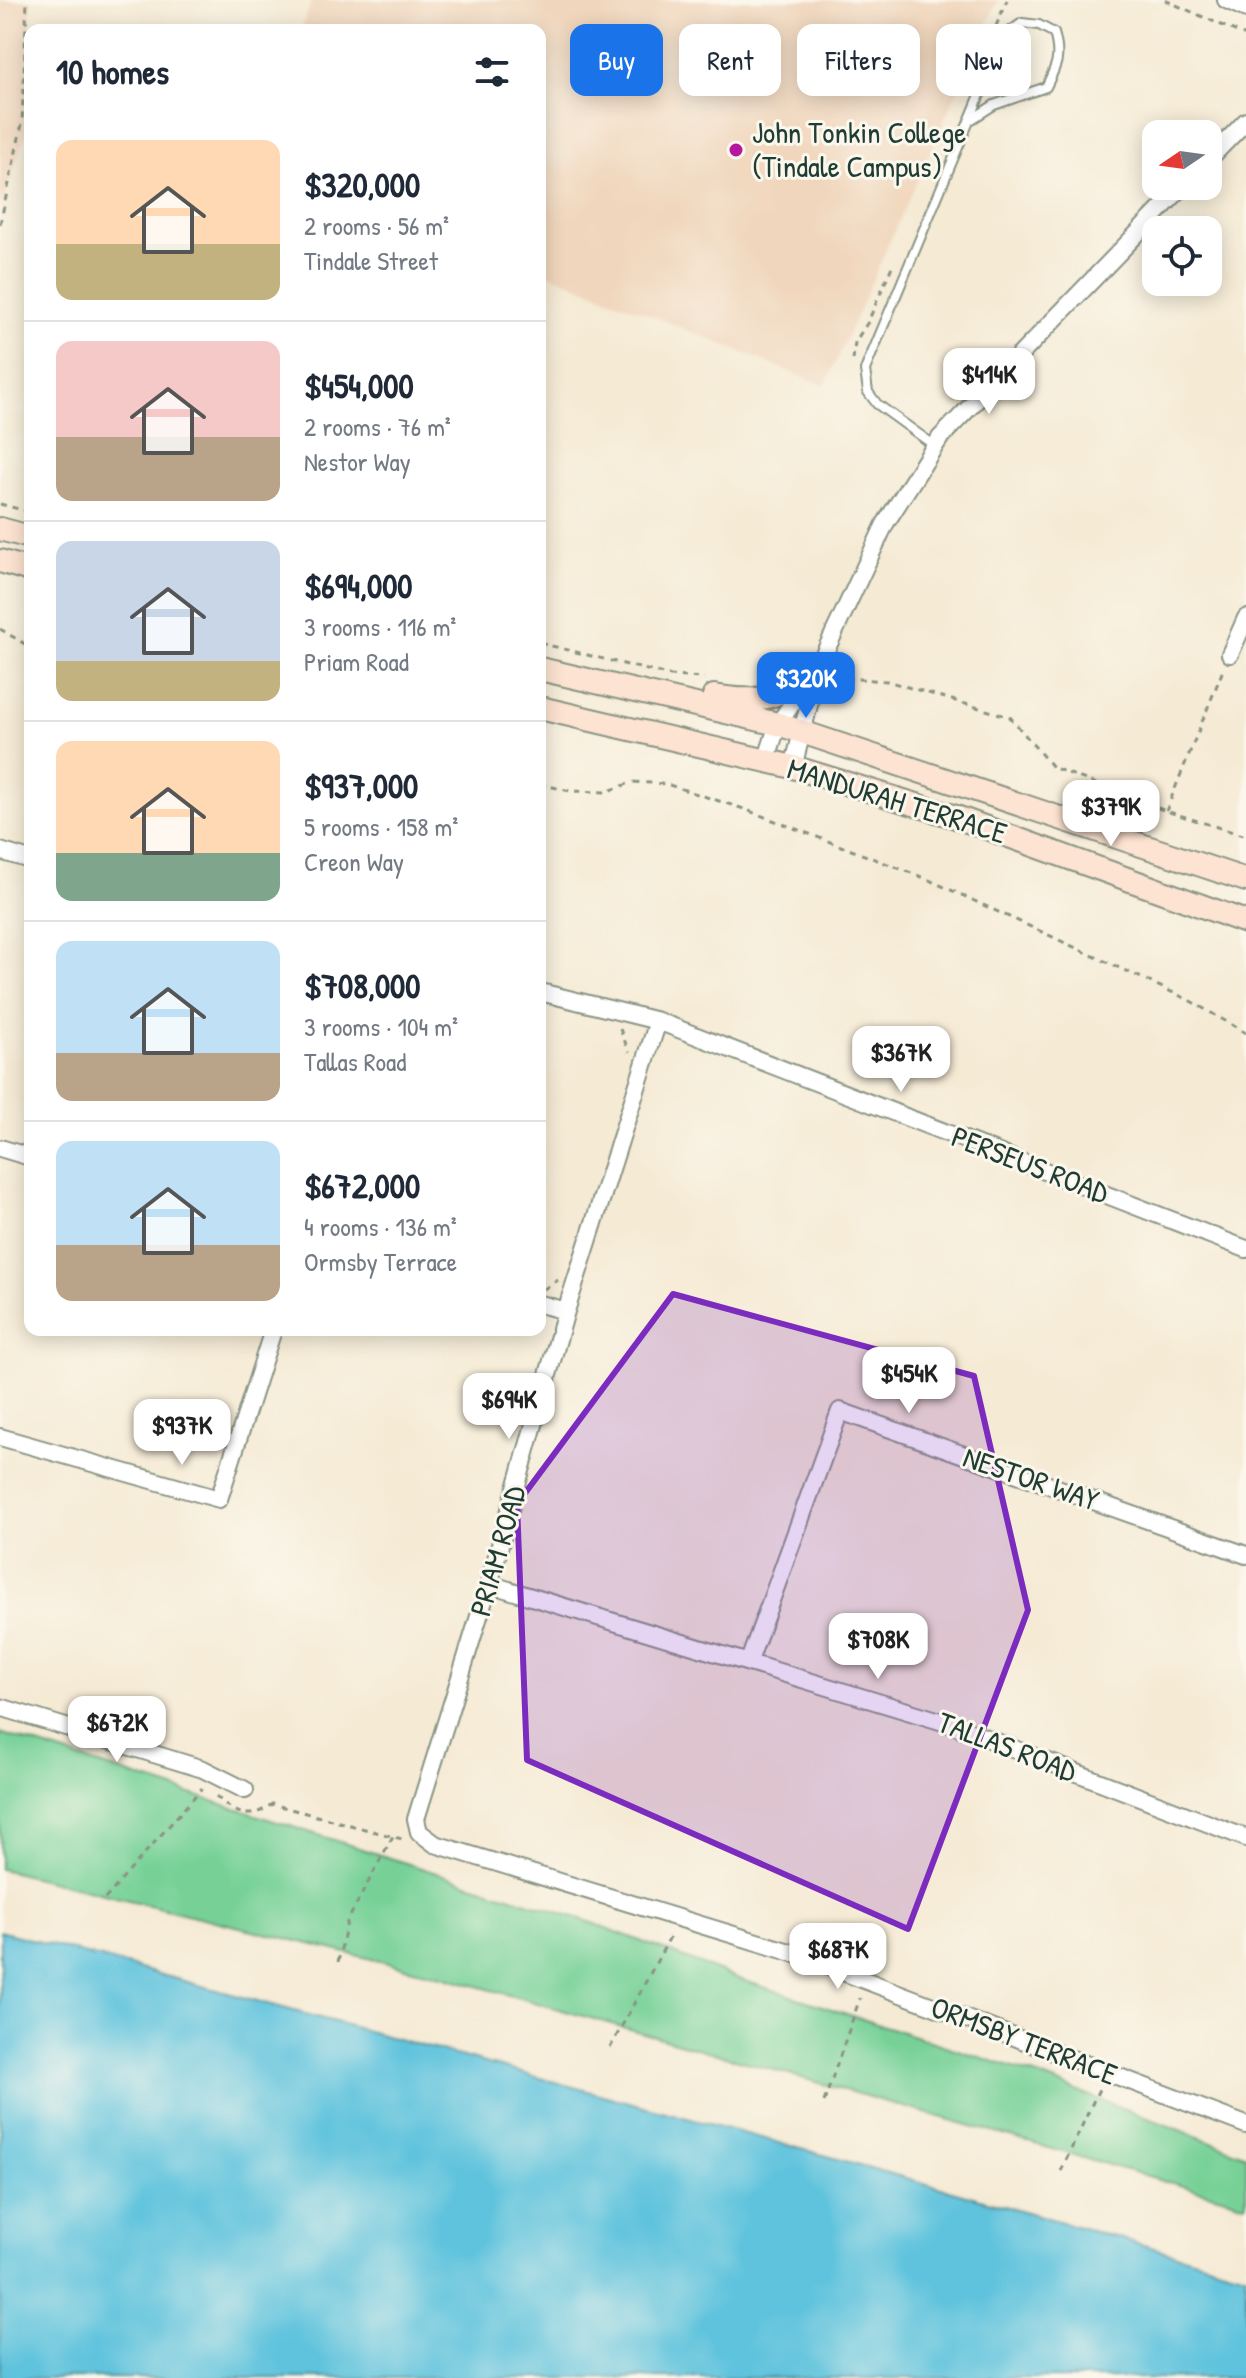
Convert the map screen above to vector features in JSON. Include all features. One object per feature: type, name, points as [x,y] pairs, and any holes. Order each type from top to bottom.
[{"type":"main road","points":[[0,529],[24,535]]},
{"type":"main road","points":[[0,561],[24,568]]},
{"type":"main road","points":[[669,699],[711,695],[735,700],[761,699],[791,689],[819,665]]},
{"type":"main road","name":"MANDURAH TERRACE","points":[[546,670],[778,724],[1246,880]]},
{"type":"main road","name":"MANDURAH TERRACE","points":[[546,709],[793,767],[959,818],[1246,922]]},
{"type":"street","points":[[1226,0],[1246,9]]},
{"type":"street","points":[[1222,146],[1246,121]]},
{"type":"street","points":[[766,761],[778,724],[819,665],[885,524],[940,438],[1170,200]]},
{"type":"street","points":[[1230,654],[1246,618]]},
{"type":"street","points":[[793,767],[819,665]]},
{"type":"street","points":[[0,851],[24,858]]},
{"type":"street","name":"PERSEUS ROAD","points":[[546,993],[658,1021],[1246,1249]]},
{"type":"street","name":"PRIAM ROAD","points":[[435,1844],[419,1832],[416,1819],[489,1584],[566,1311],[658,1021]]},
{"type":"street","points":[[0,1148],[24,1155]]},
{"type":"street","points":[[546,1306],[566,1311]]},
{"type":"street","points":[[0,1437],[219,1499],[271,1336]]},
{"type":"street","name":"NESTOR WAY","points":[[749,1661],[840,1411],[1246,1555]]},
{"type":"street","name":"TALLAS ROAD","points":[[489,1584],[950,1724],[1246,1838]]},
{"type":"street","points":[[0,1707],[203,1769],[245,1790]]},
{"type":"street","name":"ORMSBY TERRACE","points":[[435,1844],[793,1953],[1246,2125]]},
{"type":"lane","points":[[935,446],[877,404],[868,392],[865,370],[969,121],[1005,35],[1022,23],[1039,25],[1054,33],[1059,51],[1057,66],[1046,87],[994,105],[969,121]]},
{"type":"path","points":[[26,24],[27,0]]},
{"type":"path","points":[[996,24],[1007,0]]},
{"type":"path","points":[[1165,0],[1246,36]]},
{"type":"path","points":[[0,224],[22,124],[24,74]]},
{"type":"path","points":[[853,364],[855,342],[868,322],[893,264]]},
{"type":"path","points":[[0,504],[24,510]]},
{"type":"path","points":[[0,629],[24,643]]},
{"type":"path","points":[[546,645],[671,676],[710,679]]},
{"type":"path","points":[[1166,811],[1230,654]]},
{"type":"path","points":[[819,665],[845,678],[887,681],[1010,717],[1052,767],[1166,811],[1246,836]]},
{"type":"path","points":[[546,785],[570,791],[606,792],[633,782],[666,784],[744,809],[939,884],[1189,1000],[1246,1033]]},
{"type":"path","points":[[105,1899],[205,1785]]},
{"type":"path","points":[[338,1962],[347,1922],[393,1836]]},
{"type":"path","points":[[610,2048],[673,1931]]},
{"type":"path","points":[[824,2102],[863,1991]]},
{"type":"path","points":[[1061,2171],[1102,2082]]},
{"type":"highlighted area","points":[[673,1294],[974,1376],[1028,1610],[908,1929],[527,1760],[517,1504]]},
{"type":"shaded area","points":[[0,0],[31,0],[31,24],[24,24],[24,140],[0,210]]},
{"type":"shaded area","name":"John Tonkin College (Tindale Campus)","points":[[312,0],[998,0],[987,24],[936,24],[936,96],[955,96],[825,386],[546,272],[546,24],[303,24]]},
{"type":"green space","points":[[0,1733],[593,1923],[742,1980],[1032,2074],[1246,2155],[1246,2204],[442,1976],[0,1869]]},
{"type":"water","points":[[0,1931],[842,2160],[1246,2274],[1246,2378],[0,2378]]},
{"type":"place","name":"John Tonkin College (Tindale Campus)","points":[[736,150]]}]
